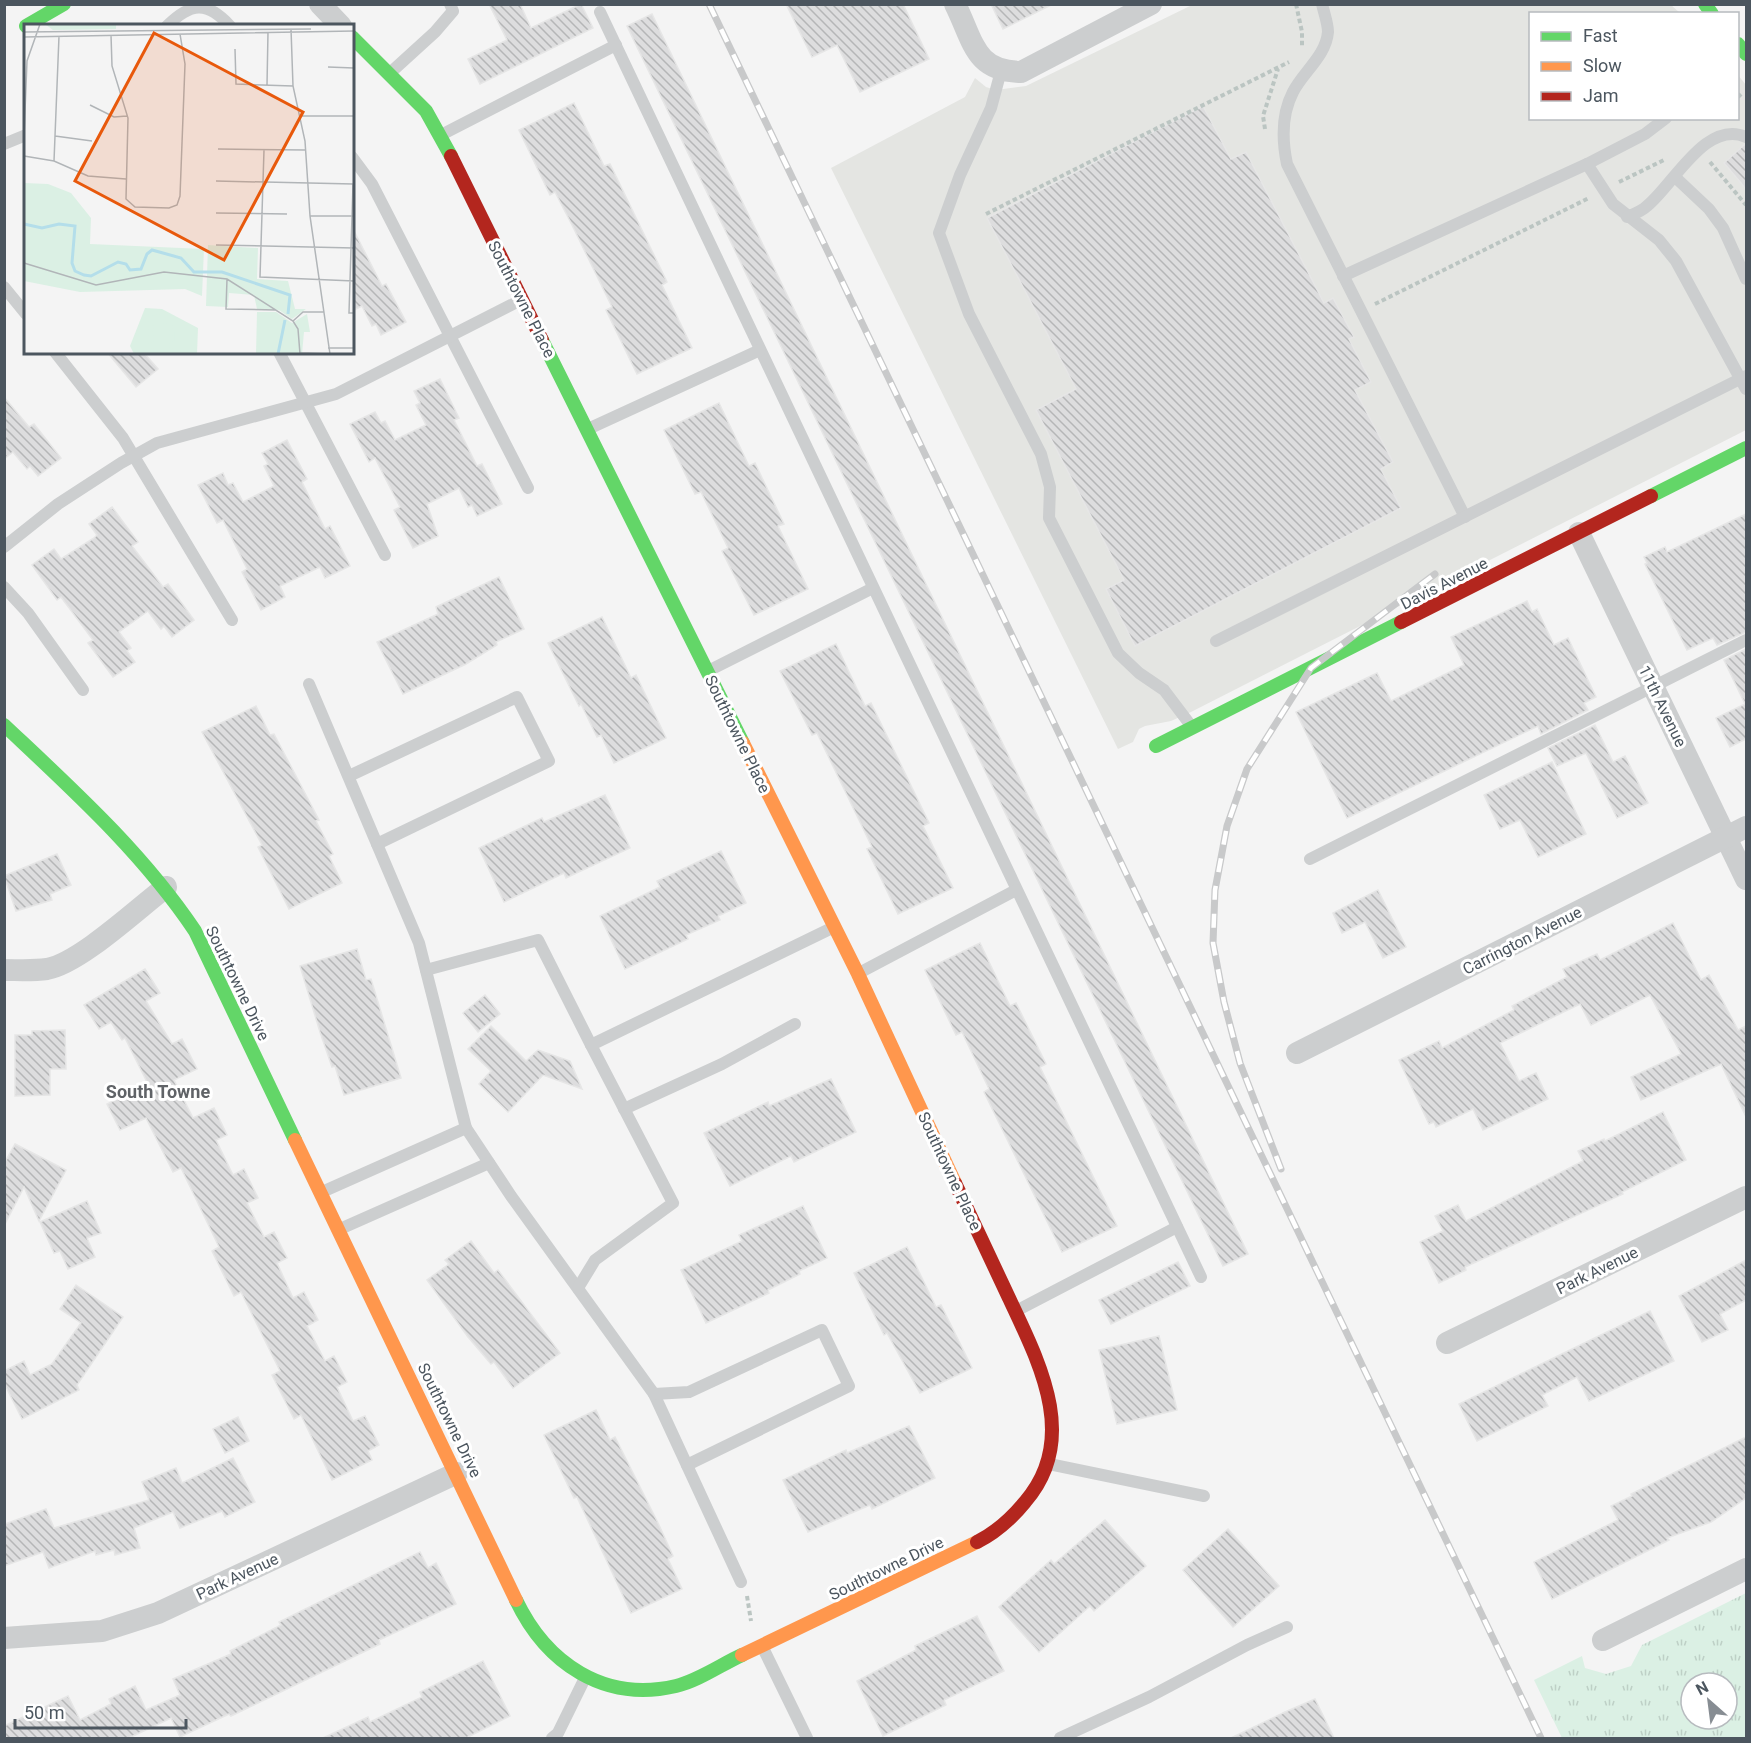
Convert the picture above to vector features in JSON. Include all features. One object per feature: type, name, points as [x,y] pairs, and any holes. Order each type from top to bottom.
[{"type":"street","points":[[29,24],[64,4]]},
{"type":"street","points":[[320,4],[339,24]]},
{"type":"street","points":[[955,4],[984,62],[1001,71],[1021,72],[1151,4]]},
{"type":"street","points":[[12,34],[24,27]]},
{"type":"street","name":"Southtowne Place","points":[[354,39],[426,111],[440,135],[858,974],[1015,1311],[1051,1395],[1054,1432],[1049,1464]]},
{"type":"street","name":"Davis Avenue","points":[[1156,746],[1746,448]]},
{"type":"street","name":"11th Avenue","points":[[1579,533],[1746,879]]},
{"type":"street","name":"Southtowne Drive","points":[[4,725],[100,814],[166,887],[195,931],[536,1639],[556,1659],[585,1677],[616,1688],[643,1691],[677,1686],[993,1534],[1018,1514],[1038,1486],[1049,1464]]},
{"type":"street","name":"Carrington Avenue","points":[[1297,1053],[1746,827]]},
{"type":"street","points":[[4,970],[48,968],[63,963],[90,946],[166,887]]},
{"type":"street","name":"Park Avenue","points":[[1447,1343],[1746,1197]]},
{"type":"street","name":"Park Avenue","points":[[4,1638],[102,1631],[158,1613],[457,1473]]},
{"type":"street","points":[[1603,1640],[1746,1569]]},
{"type":"lane","points":[[389,74],[435,32],[453,11],[450,4]]},
{"type":"lane","points":[[1322,4],[1328,31],[1324,46],[1293,92],[1281,138],[1287,164],[1465,517]]},
{"type":"lane","points":[[170,24],[189,9],[203,6],[218,12],[228,24]]},
{"type":"lane","points":[[600,12],[1201,1277]]},
{"type":"lane","points":[[440,135],[616,45]]},
{"type":"lane","points":[[1001,71],[991,108],[960,175],[939,233],[969,314],[1041,454],[1050,487],[1049,518],[1118,653],[1139,673],[1164,690],[1193,727]]},
{"type":"lane","points":[[1343,276],[1587,164],[1645,134],[1663,120]]},
{"type":"lane","points":[[1627,217],[1647,207],[1683,165],[1718,135],[1738,133],[1746,137]]},
{"type":"lane","points":[[4,144],[24,136]]},
{"type":"lane","points":[[354,160],[372,184],[528,488]]},
{"type":"lane","points":[[1216,642],[1465,517],[1745,381],[1677,261],[1659,240],[1627,217],[1602,190],[1587,164]]},
{"type":"lane","points":[[1675,177],[1709,209],[1722,228],[1746,279]]},
{"type":"lane","points":[[4,287],[24,312]]},
{"type":"lane","points":[[4,548],[58,504],[134,455],[157,444],[336,394],[522,300]]},
{"type":"lane","points":[[587,430],[760,350]]},
{"type":"lane","points":[[58,354],[134,455],[232,620]]},
{"type":"lane","points":[[280,354],[385,555]]},
{"type":"lane","points":[[4,587],[28,613],[82,690]]},
{"type":"lane","points":[[707,671],[873,588]]},
{"type":"lane","points":[[1310,859],[1652,685],[1746,640]]},
{"type":"lane","points":[[309,684],[419,944],[466,1128],[620,1351],[654,1394],[741,1582]]},
{"type":"lane","points":[[348,776],[517,697],[549,761],[377,844]]},
{"type":"lane","points":[[858,974],[1017,890]]},
{"type":"lane","points":[[591,1045],[835,927]]},
{"type":"lane","points":[[426,970],[538,940],[673,1203],[595,1260],[578,1288]]},
{"type":"lane","points":[[624,1109],[722,1064],[795,1024]]},
{"type":"lane","points":[[321,1193],[466,1128]]},
{"type":"lane","points":[[339,1230],[489,1163]]},
{"type":"lane","points":[[1015,1311],[1177,1227]]},
{"type":"lane","points":[[654,1394],[689,1392],[822,1330],[849,1386],[687,1466]]},
{"type":"lane","points":[[1049,1464],[1204,1496]]},
{"type":"lane","points":[[1060,1738],[1149,1697],[1287,1627]]},
{"type":"lane","points":[[762,1646],[807,1738]]},
{"type":"lane","points":[[552,1738],[558,1733],[585,1677]]},
{"type":"path","points":[[1296,4],[1303,46],[1298,52]]},
{"type":"path","points":[[986,214],[1266,73],[1287,66],[1292,59]]},
{"type":"path","points":[[1700,150],[1746,205]]},
{"type":"path","points":[[1361,311],[1574,207],[1602,190],[1666,159]]},
{"type":"path","points":[[741,1582],[749,1600],[748,1612],[762,1646]]},
{"type":"shaded area","points":[[1192,5],[1671,5],[1679,12],[1529,12],[1529,120],[1739,120],[1739,76],[1746,85],[1746,430],[1191,712],[1171,721],[1139,729],[1133,742],[1118,749],[831,168],[965,97],[975,78],[986,87],[996,90],[1026,86]]},
{"type":"green space","points":[[1746,1593],[1746,1738],[1562,1738],[1534,1680],[1582,1656],[1585,1668],[1606,1674],[1631,1666],[1642,1645]]},
{"type":"building","points":[[489,4],[520,4],[531,28],[581,4],[593,28],[480,84],[468,59],[507,40]]},
{"type":"building","points":[[786,4],[903,4],[929,59],[860,92],[837,45],[812,57]]},
{"type":"building","points":[[991,4],[1053,4],[1003,29]]},
{"type":"building","points":[[652,14],[1248,1254],[1223,1266],[627,26]]},
{"type":"building","points":[[574,103],[604,166],[610,164],[667,282],[662,285],[692,348],[637,374],[606,310],[612,307],[555,192],[550,195],[519,130]]},
{"type":"building","points":[[1203,106],[1231,159],[1246,152],[1324,303],[1333,298],[1354,337],[1349,339],[1371,382],[1355,390],[1393,462],[1381,469],[1401,508],[1135,646],[1106,589],[1124,580],[1036,410],[1076,389],[987,218]]},
{"type":"building","points":[[1746,145],[1746,189],[1724,163]]},
{"type":"building","points":[[354,231],[382,286],[386,284],[406,322],[381,335],[376,324],[372,326],[362,306],[354,310]]},
{"type":"building","points":[[109,354],[145,354],[158,369],[136,387]]},
{"type":"building","points":[[440,379],[459,418],[454,420],[477,466],[482,464],[502,504],[477,516],[472,505],[468,507],[459,488],[427,504],[438,536],[413,548],[394,510],[400,507],[375,458],[369,462],[350,424],[375,412],[381,423],[385,421],[395,440],[426,425],[416,405],[420,403],[414,391]]},
{"type":"building","points":[[4,397],[29,427],[34,424],[61,458],[38,476],[30,466],[27,469],[13,452],[4,459]]},
{"type":"building","points":[[719,403],[749,466],[755,463],[784,524],[778,526],[808,589],[754,615],[722,551],[728,548],[701,492],[695,494],[664,430]]},
{"type":"building","points":[[287,440],[307,479],[302,482],[325,529],[330,526],[350,566],[325,578],[320,567],[280,586],[285,597],[261,610],[242,572],[247,569],[223,520],[217,523],[198,485],[223,473],[228,485],[233,483],[243,502],[274,486],[264,466],[268,464],[262,453]]},
{"type":"building","points":[[112,507],[138,542],[132,546],[163,587],[168,584],[194,620],[172,637],[164,626],[161,629],[148,611],[119,632],[131,648],[127,651],[135,662],[113,677],[88,643],[93,640],[61,597],[57,600],[32,565],[54,549],[61,559],[94,538],[97,535],[89,524]]},
{"type":"building","points":[[1746,514],[1746,632],[1717,645],[1713,638],[1687,650],[1645,564],[1647,563],[1644,557],[1665,547],[1667,552]]},
{"type":"building","points":[[499,577],[524,629],[496,642],[497,645],[466,664],[403,694],[377,642],[438,614],[436,607]]},
{"type":"building","points":[[1527,601],[1532,612],[1537,609],[1554,645],[1568,638],[1596,697],[1584,703],[1588,710],[1541,734],[1538,726],[1347,818],[1296,712],[1377,673],[1391,701],[1464,665],[1451,637]]},
{"type":"building","points":[[602,617],[631,678],[636,675],[666,738],[614,763],[601,735],[597,737],[581,704],[579,706],[548,643]]},
{"type":"building","points":[[836,644],[865,706],[871,703],[929,823],[923,826],[953,888],[898,914],[867,849],[872,847],[817,733],[812,735],[780,671]]},
{"type":"building","points":[[1746,649],[1746,739],[1730,747],[1716,718],[1745,704],[1724,660]]},
{"type":"building","points":[[256,706],[270,735],[274,734],[319,820],[316,821],[333,854],[329,856],[342,883],[289,909],[258,847],[262,845],[202,732]]},
{"type":"building","points":[[1595,725],[1613,762],[1625,756],[1648,803],[1617,818],[1586,753],[1557,766],[1548,748]]},
{"type":"building","points":[[1552,762],[1586,834],[1538,857],[1520,820],[1500,829],[1484,795]]},
{"type":"building","points":[[605,795],[630,848],[566,878],[564,873],[504,902],[479,848],[542,818],[544,822]]},
{"type":"building","points":[[721,851],[746,903],[718,916],[720,920],[686,935],[688,939],[625,969],[600,916],[660,887],[657,881]]},
{"type":"building","points":[[57,854],[71,885],[50,894],[52,900],[16,911],[4,876]]},
{"type":"building","points":[[1378,890],[1406,947],[1383,958],[1365,922],[1342,933],[1333,913]]},
{"type":"building","points":[[1673,923],[1701,980],[1709,975],[1738,1030],[1746,1026],[1746,1117],[1721,1064],[1641,1100],[1631,1077],[1681,1054],[1650,995],[1591,1025],[1580,1004],[1500,1043],[1519,1081],[1536,1073],[1548,1099],[1483,1130],[1473,1109],[1436,1127],[1434,1122],[1429,1124],[1399,1060],[1439,1041],[1442,1048],[1514,1010],[1512,1006],[1567,977],[1563,969],[1597,954],[1600,960]]},
{"type":"building","points":[[980,943],[1010,1006],[1016,1003],[1046,1064],[1040,1067],[1117,1226],[1062,1252],[984,1092],[989,1089],[962,1032],[956,1035],[925,970]]},
{"type":"building","points":[[357,949],[366,980],[371,979],[401,1078],[344,1095],[335,1066],[332,1067],[320,1032],[300,966]]},
{"type":"building","points":[[145,969],[160,993],[146,1001],[172,1044],[182,1039],[197,1069],[174,1080],[193,1118],[214,1108],[227,1135],[216,1140],[233,1175],[244,1169],[258,1198],[247,1203],[264,1237],[274,1232],[287,1258],[277,1263],[293,1298],[304,1292],[318,1320],[307,1326],[325,1361],[334,1356],[347,1382],[337,1387],[353,1421],[365,1416],[379,1445],[368,1451],[372,1460],[332,1480],[301,1415],[294,1419],[272,1375],[280,1371],[241,1292],[234,1296],[212,1251],[219,1247],[181,1168],[173,1172],[146,1118],[120,1130],[107,1104],[148,1084],[125,1038],[122,1040],[111,1022],[99,1029],[84,1005]]},
{"type":"building","points":[[485,995],[500,1014],[478,1032],[463,1013]]},
{"type":"building","points":[[491,1026],[526,1061],[538,1050],[570,1061],[582,1089],[543,1075],[508,1112],[479,1084],[491,1071],[468,1049]]},
{"type":"building","points":[[65,1030],[66,1069],[50,1069],[50,1095],[15,1096],[15,1035],[32,1035],[32,1031]]},
{"type":"building","points":[[831,1079],[856,1132],[794,1162],[791,1156],[730,1186],[704,1133],[768,1102],[769,1106]]},
{"type":"building","points":[[1663,1112],[1686,1160],[1622,1192],[1623,1194],[1465,1267],[1466,1270],[1439,1283],[1420,1242],[1443,1231],[1435,1216],[1458,1205],[1466,1221],[1583,1161],[1578,1151],[1604,1139],[1605,1141]]},
{"type":"building","points":[[15,1144],[66,1170],[39,1221],[24,1187],[4,1226],[4,1164]]},
{"type":"building","points":[[87,1201],[101,1233],[87,1238],[95,1257],[68,1269],[60,1251],[54,1253],[40,1222]]},
{"type":"building","points":[[803,1206],[827,1258],[799,1271],[800,1274],[768,1290],[769,1293],[706,1323],[681,1270],[742,1241],[739,1235]]},
{"type":"building","points":[[471,1241],[494,1273],[498,1270],[560,1353],[513,1388],[494,1362],[491,1364],[468,1337],[427,1280],[449,1264],[445,1260]]},
{"type":"building","points":[[907,1247],[936,1307],[941,1305],[972,1368],[920,1393],[887,1333],[884,1335],[854,1273]]},
{"type":"building","points":[[1746,1260],[1746,1300],[1720,1314],[1728,1330],[1702,1342],[1679,1296]]},
{"type":"building","points":[[1178,1262],[1190,1286],[1111,1324],[1099,1300]]},
{"type":"building","points":[[76,1285],[123,1317],[77,1385],[79,1390],[22,1419],[4,1383],[4,1371],[24,1361],[30,1375],[52,1364],[81,1323],[60,1309]]},
{"type":"building","points":[[1650,1311],[1674,1361],[1589,1401],[1577,1377],[1542,1395],[1548,1406],[1477,1441],[1459,1404]]},
{"type":"building","points":[[1159,1336],[1177,1410],[1117,1424],[1099,1350]]},
{"type":"building","points":[[596,1410],[610,1440],[615,1437],[659,1525],[673,1556],[668,1559],[682,1589],[631,1613],[577,1497],[574,1498],[544,1435]]},
{"type":"building","points":[[238,1417],[249,1441],[225,1453],[213,1429]]},
{"type":"building","points":[[909,1426],[935,1478],[872,1509],[870,1505],[808,1532],[783,1480],[846,1450],[847,1453]]},
{"type":"building","points":[[1746,1437],[1746,1498],[1711,1522],[1667,1538],[1669,1540],[1552,1599],[1534,1562],[1618,1520],[1611,1506],[1632,1496],[1631,1494]]},
{"type":"building","points":[[233,1458],[255,1502],[225,1517],[222,1511],[180,1528],[173,1512],[134,1528],[140,1548],[115,1555],[114,1550],[96,1555],[95,1551],[49,1568],[43,1552],[4,1566],[5,1524],[46,1509],[54,1528],[149,1500],[142,1482],[176,1468],[182,1483]]},
{"type":"building","points":[[1105,1520],[1146,1566],[1094,1611],[1090,1606],[1039,1652],[999,1607],[1051,1560],[1054,1564]]},
{"type":"building","points":[[1228,1529],[1279,1586],[1233,1627],[1183,1570]]},
{"type":"building","points":[[420,1552],[428,1568],[436,1563],[456,1604],[379,1640],[380,1644],[231,1716],[229,1714],[180,1737],[171,1718],[129,1738],[4,1738],[4,1726],[68,1696],[80,1720],[111,1704],[109,1699],[135,1686],[146,1710],[180,1695],[173,1679],[231,1654],[230,1651],[281,1625],[279,1622]]},
{"type":"building","points":[[977,1616],[1004,1671],[944,1700],[946,1705],[883,1736],[857,1681],[916,1650],[915,1646]]},
{"type":"building","points":[[483,1661],[510,1716],[466,1738],[323,1738],[368,1717],[370,1722],[422,1697],[420,1692]]},
{"type":"building","points":[[1315,1699],[1334,1738],[1231,1738],[1285,1712]]},
{"type":"railway","points":[[709,4],[1541,1738]]},
{"type":"railway","points":[[1281,1169],[1240,1063],[1224,1002],[1213,943],[1215,890],[1227,826],[1247,769],[1311,668],[1435,574]]},
{"type":"traffic: fast","points":[[29,24],[64,4]]},
{"type":"traffic: fast","points":[[1705,4],[1711,12]]},
{"type":"traffic: fast","points":[[354,39],[426,111],[451,156]]},
{"type":"traffic: fast","points":[[1739,45],[1746,54]]},
{"type":"traffic: fast","points":[[542,340],[743,743]]},
{"type":"traffic: fast","points":[[1651,496],[1746,448]]},
{"type":"traffic: fast","points":[[1156,746],[1401,622]]},
{"type":"traffic: fast","points":[[4,725],[106,823],[152,875],[195,931],[295,1140]]},
{"type":"traffic: fast","points":[[516,1600],[544,1642],[561,1659],[580,1673],[602,1683],[625,1689],[650,1690],[684,1684],[742,1655]]},
{"type":"traffic: slow","points":[[743,743],[858,974],[955,1183]]},
{"type":"traffic: slow","points":[[295,1140],[516,1600]]},
{"type":"traffic: slow","points":[[742,1655],[977,1542]]},
{"type":"traffic: jam","points":[[451,156],[542,340]]},
{"type":"traffic: jam","points":[[1401,622],[1651,496]]},
{"type":"traffic: jam","points":[[955,1183],[1032,1348],[1049,1400],[1052,1427],[1050,1453],[1041,1478],[1025,1502],[1009,1519],[977,1542]]},
{"type":"district","name":"South Towne","points":[[158,1092]]}]
